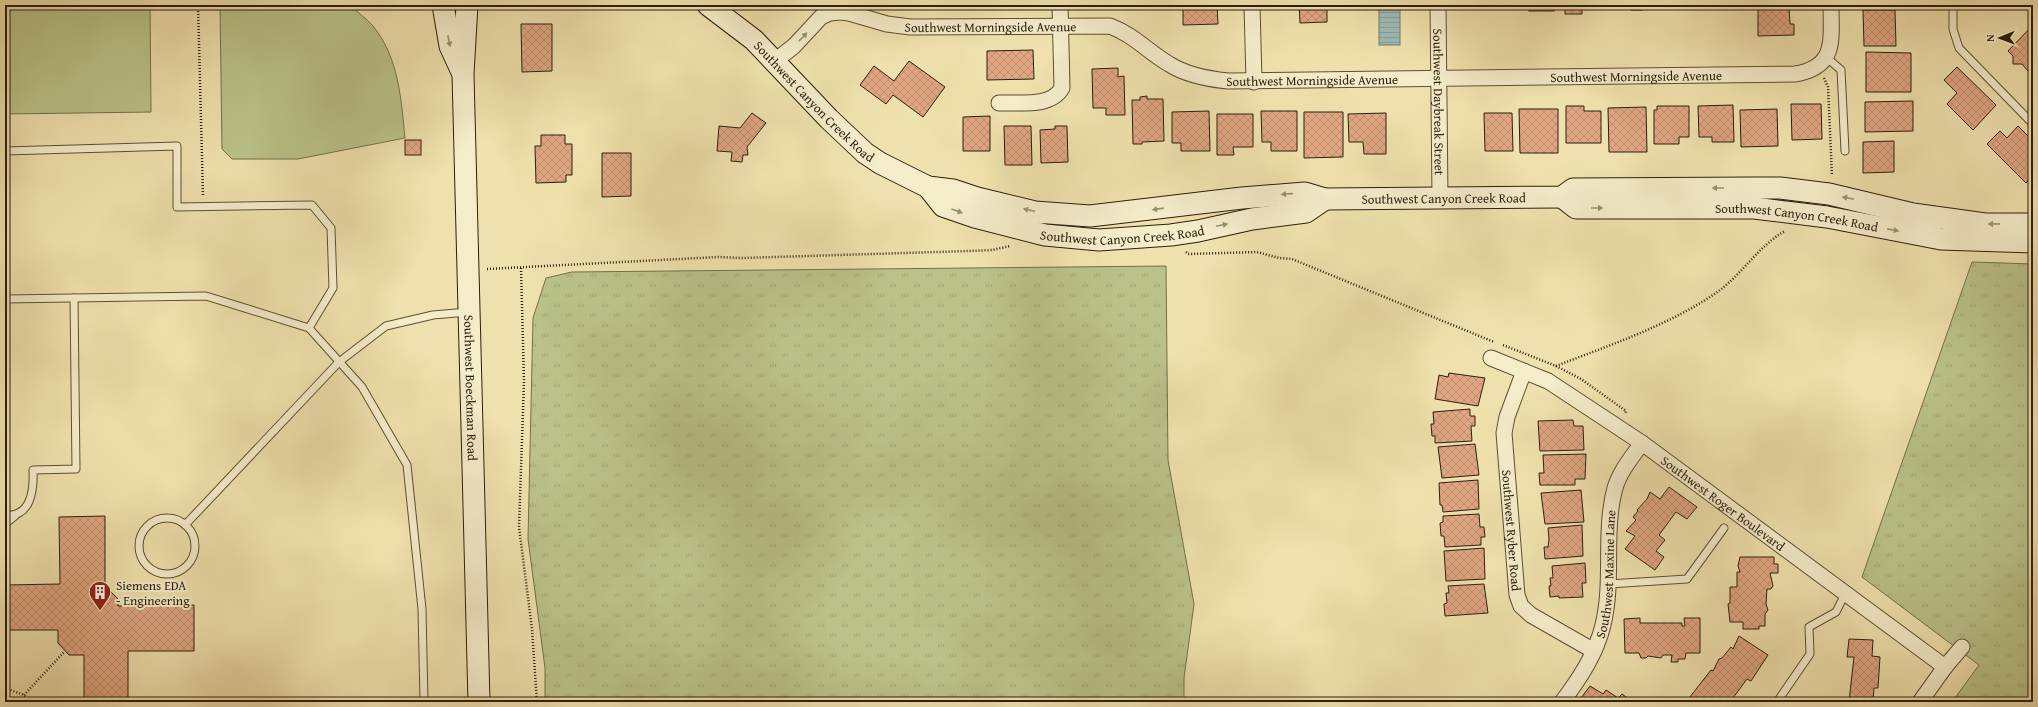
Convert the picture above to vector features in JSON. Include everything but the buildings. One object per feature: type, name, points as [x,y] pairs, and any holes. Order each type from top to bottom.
[{"type":"main road","name":"Southwest Boeckman Road","points":[[443,5],[450,46],[463,74]]},
{"type":"main road","name":"Southwest Boeckman Road","points":[[466,5],[463,74],[480,702]]},
{"type":"main road","name":"Southwest Canyon Creek Road","points":[[708,5],[754,40],[829,119],[866,153],[880,163],[928,187],[953,190],[977,198],[1035,212],[1090,216],[1242,198],[1306,193],[1325,200],[1562,197],[1573,189],[1780,188],[1829,194],[1913,214],[1984,224],[2033,224]]},
{"type":"main road","name":"Southwest Canyon Creek Road","points":[[928,187],[943,206],[975,217],[1024,231],[1069,238],[1099,240],[1127,240],[1171,235],[1198,231],[1252,219],[1306,212],[1325,200]]},
{"type":"main road","name":"Southwest Canyon Creek Road","points":[[1562,197],[1576,208],[1754,208],[1803,213],[1941,239],[2033,242]]},
{"type":"street","points":[[999,103],[1038,102],[1051,99],[1058,95],[1062,88],[1060,5]]},
{"type":"street","points":[[1252,5],[1254,82]]},
{"type":"street","name":"Southwest Daybreak Street","points":[[1438,5],[1440,198]]},
{"type":"street","points":[[1823,61],[1831,41],[1831,5]]},
{"type":"street","name":"Southwest Morningside Avenue","points":[[775,61],[794,46],[828,9],[887,24],[910,27],[1061,25],[1110,26],[1132,36],[1170,65],[1190,74],[1221,80],[1254,82],[1439,78],[1794,74],[1808,72],[1823,61]]},
{"type":"street","name":"Southwest Roger Boulevard","points":[[1491,358],[1548,380],[1642,443],[1945,667]]},
{"type":"street","name":"Southwest Ryber Road","points":[[1524,371],[1507,417],[1504,433],[1516,595],[1521,606],[1531,615],[1594,651]]},
{"type":"street","name":"Southwest Maxine Lane","points":[[1562,702],[1579,679],[1594,651],[1603,624],[1608,584],[1610,515],[1615,488],[1621,474],[1642,443]]},
{"type":"street","points":[[1920,702],[1945,667],[1962,647]]},
{"type":"lane","points":[[1953,5],[1953,29],[1959,48],[2033,124]]},
{"type":"lane","points":[[1823,61],[1841,70],[1845,151]]},
{"type":"lane","points":[[5,151],[177,146],[177,207],[312,205],[331,228],[333,288],[309,328]]},
{"type":"lane","points":[[5,299],[206,296],[309,328],[362,387],[407,465],[422,609],[424,702]]},
{"type":"lane","points":[[5,524],[23,510],[31,498],[33,470],[76,469],[74,298]]},
{"type":"lane","points":[[185,525],[339,362],[386,326],[433,315],[469,312]]},
{"type":"lane","points":[[5,515],[14,516]]},
{"type":"lane","points":[[160,518],[169,518],[185,525],[191,532],[195,544],[193,557],[188,565],[182,571],[165,575],[156,573],[148,568],[142,561],[139,553],[140,535],[145,528],[160,518]]},
{"type":"lane","points":[[1608,584],[1687,579],[1724,528]]},
{"type":"lane","points":[[1777,702],[1810,654],[1809,627],[1836,612],[1845,594]]},
{"type":"path","points":[[198,5],[204,207]]},
{"type":"path","points":[[1823,61],[1828,87],[1829,136],[1833,169],[1829,194]]},
{"type":"path","points":[[1171,235],[1188,254],[1257,252],[1279,258],[1292,259],[1478,336],[1521,350],[1556,366],[1647,330],[1715,294],[1734,280],[1768,243],[1786,230],[1803,213]]},
{"type":"path","points":[[468,270],[521,268],[588,262],[718,257],[742,258],[992,250],[1010,246],[1024,231]]},
{"type":"path","points":[[521,268],[524,381],[519,527],[532,629],[538,702]]},
{"type":"path","points":[[24,695],[65,652]]},
{"type":"path","points":[[5,688],[24,695],[31,702]]},
{"type":"green space","points":[[5,5],[150,5],[151,112],[5,114]]},
{"type":"green space","points":[[220,5],[350,5],[373,26],[382,38],[388,52],[397,79],[400,94],[405,138],[298,159],[232,159],[222,149]]},
{"type":"green space","points":[[1972,262],[2033,264],[2033,702],[1952,702],[1979,665],[1862,577]]},
{"type":"green space","points":[[1166,266],[1168,460],[1194,604],[1184,678],[1184,702],[545,702],[545,668],[528,539],[533,318],[546,278],[572,272]]},
{"type":"water","points":[[1379,5],[1400,5],[1400,45],[1379,45]]},
{"type":"place","name":"Siemens EDA - Engineering","points":[[100,612]]}]
